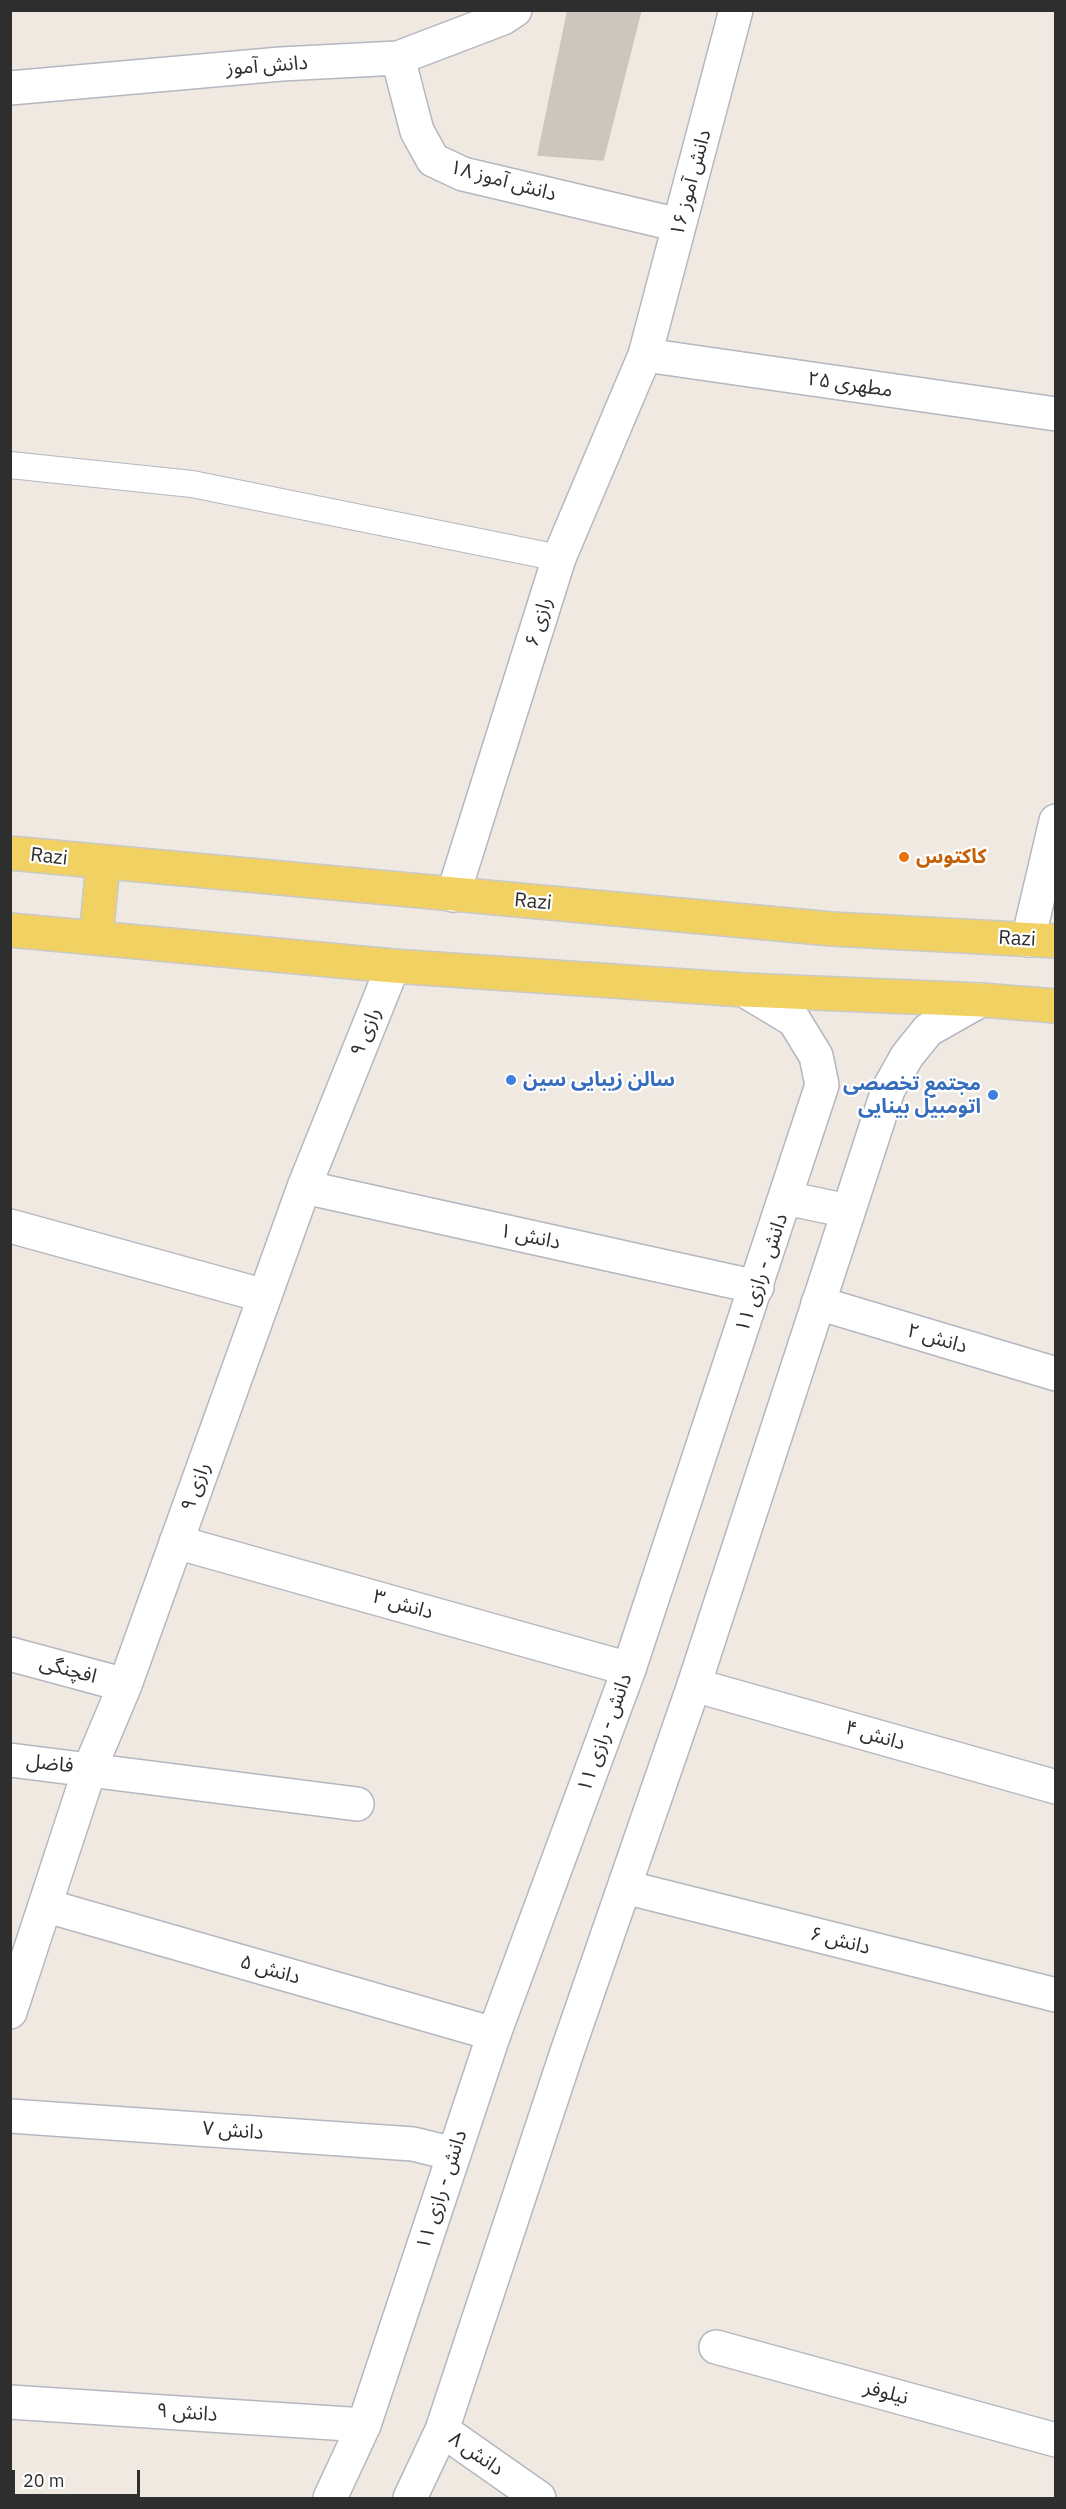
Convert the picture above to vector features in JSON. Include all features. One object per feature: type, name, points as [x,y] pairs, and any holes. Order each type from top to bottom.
[{"type":"main road","name":"Razi","points":[[10,853],[820,928],[1042,940]]},
{"type":"main road","points":[[96,938],[103,863]]},
{"type":"main road","points":[[10,930],[393,966],[744,990],[981,1000],[1056,1006]]},
{"type":"street","name":"دانش آموز","points":[[10,88],[281,64],[398,58],[503,18],[514,10]]},
{"type":"street","name":"دانش آموز ۱۶","points":[[645,355],[736,10]]},
{"type":"street","name":"دانش آموز ۱۸","points":[[398,58],[417,131],[433,160],[463,174],[680,225]]},
{"type":"street","name":"مطهری ۲۵","points":[[645,355],[1056,414]]},
{"type":"street","name":"رازی ۶","points":[[453,895],[559,558],[645,355]]},
{"type":"street","points":[[1042,940],[1056,820]]},
{"type":"street","name":"رازی ۹","points":[[10,2012],[47,1906],[90,1768],[124,1685],[304,1187],[393,966]]},
{"type":"street","name":"دانش - رازی ۱۱","points":[[330,2499],[364,2425],[494,2034],[629,1668],[822,1085],[816,1056],[794,1020],[744,990]]},
{"type":"street","points":[[410,2499],[442,2430],[552,2097],[694,1685],[888,1090],[907,1056],[928,1030],[981,1000]]},
{"type":"street","name":"دانش ۱","points":[[304,1187],[757,1287]]},
{"type":"street","points":[[786,1198],[848,1211]]},
{"type":"street","points":[[10,1226],[265,1296]]},
{"type":"street","name":"دانش ۲","points":[[818,1304],[1056,1374]]},
{"type":"street","name":"دانش ۳","points":[[176,1542],[629,1668]]},
{"type":"street","name":"افچنگی","points":[[10,1654],[124,1685]]},
{"type":"street","name":"دانش ۴","points":[[694,1685],[1056,1787]]},
{"type":"street","name":"فاضل","points":[[10,1760],[90,1768],[357,1804]]},
{"type":"street","name":"دانش ۶","points":[[625,1887],[1056,1995]]},
{"type":"street","name":"دانش ۵","points":[[47,1906],[494,2034]]},
{"type":"street","name":"دانش ۷","points":[[10,2116],[413,2144],[454,2154]]},
{"type":"street","name":"نیلوفر","points":[[716,2347],[1056,2440]]},
{"type":"street","name":"دانش ۹","points":[[10,2402],[364,2425]]},
{"type":"street","name":"دانش ۸","points":[[442,2430],[539,2499]]},
{"type":"lane","points":[[10,465],[192,484],[559,558]]},
{"type":"building","points":[[568,10],[641,10],[603,160],[538,155]]},
{"type":"place","name":"کاکتوس","points":[[904,857]]},
{"type":"place","name":"سالن زیبایی سین","points":[[511,1080]]},
{"type":"place","name":"مجتمع تخصصی اتومبیل بینایی","points":[[993,1095]]}]
